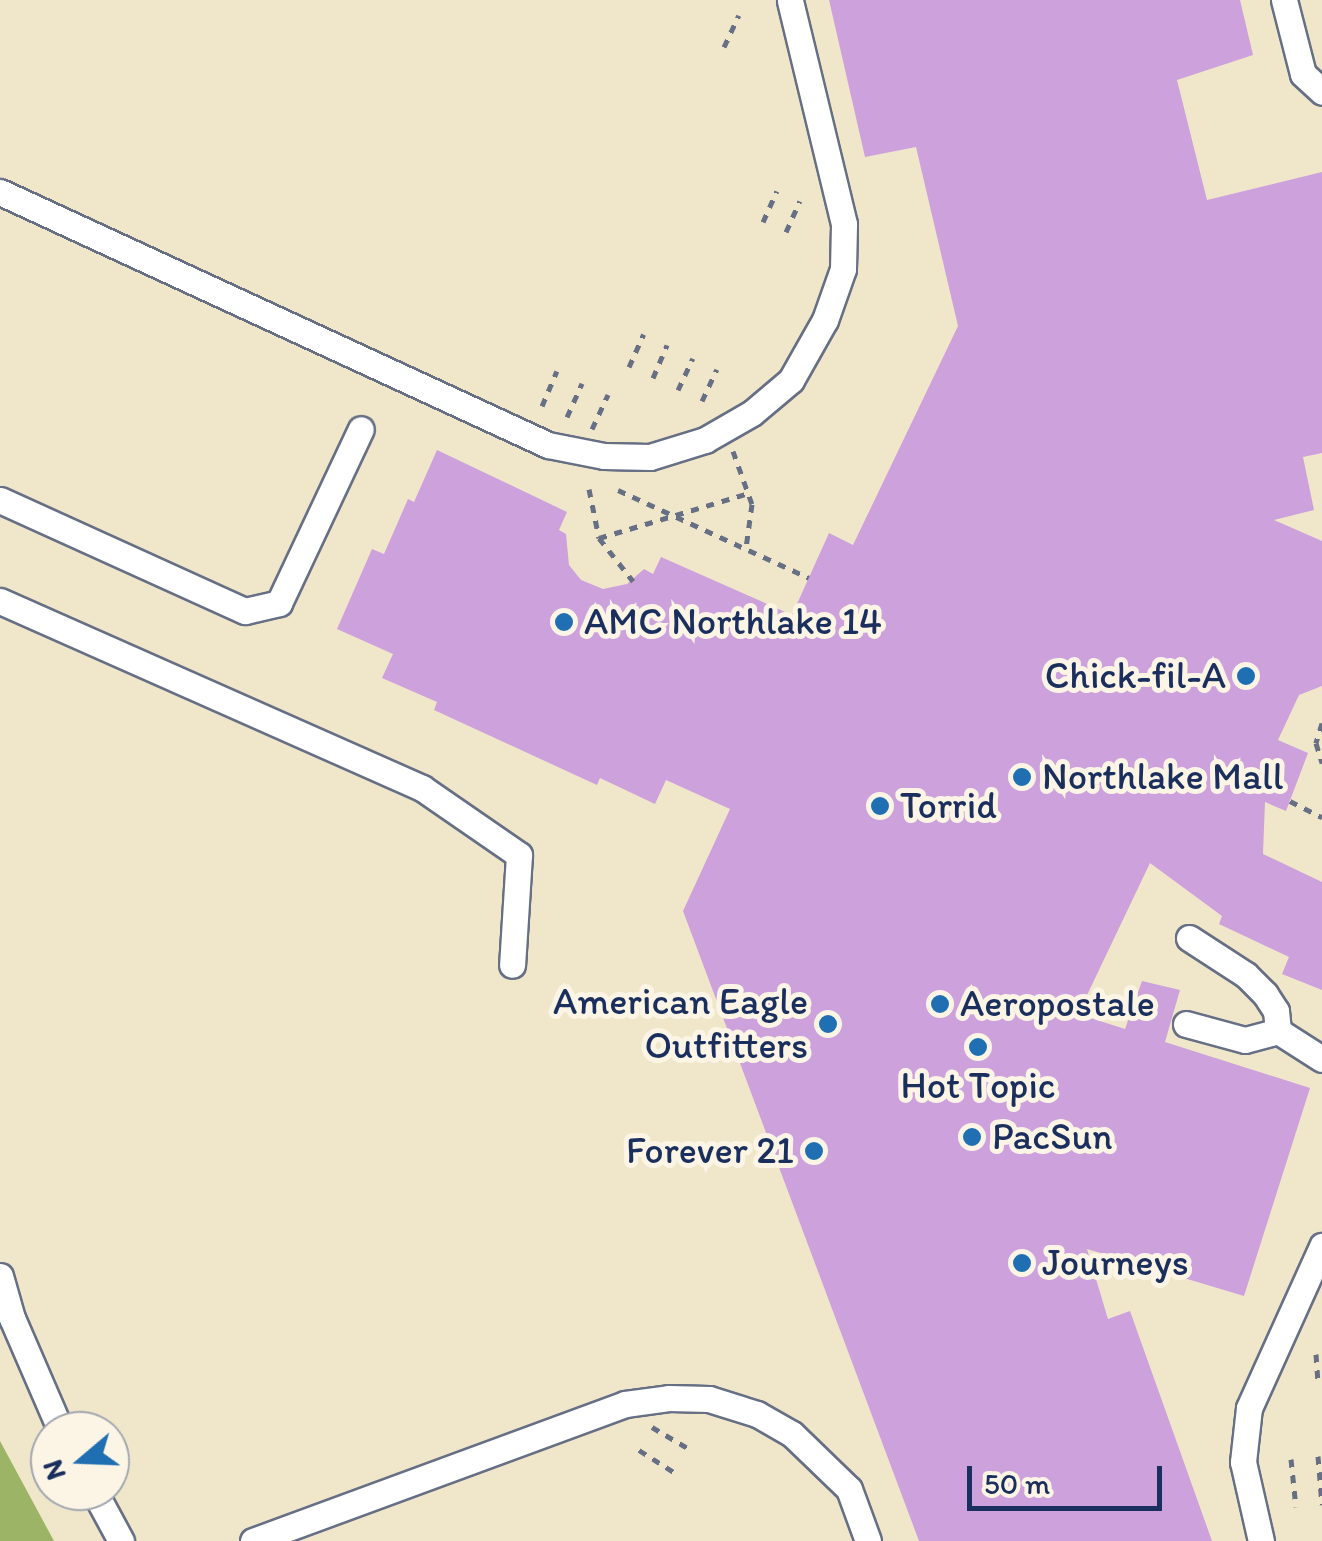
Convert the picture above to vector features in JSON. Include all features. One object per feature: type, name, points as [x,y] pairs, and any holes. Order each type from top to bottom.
[{"type":"street","points":[[0,192],[548,445],[604,456],[650,457],[705,440],[752,413],[791,380],[826,320],[842,268],[844,224],[790,0]]},
{"type":"street","points":[[1284,0],[1303,74],[1322,92]]},
{"type":"street","points":[[0,500],[244,611],[280,604],[361,430]]},
{"type":"street","points":[[0,602],[422,788],[519,855],[512,965]]},
{"type":"street","points":[[1188,938],[1246,975],[1265,994],[1276,1011],[1278,1031]]},
{"type":"street","points":[[1186,1024],[1245,1040],[1278,1031],[1322,1059]]},
{"type":"street","points":[[1262,1541],[1244,1462],[1249,1408],[1322,1246]]},
{"type":"street","points":[[0,1276],[12,1318],[52,1411]]},
{"type":"street","points":[[253,1541],[625,1404],[709,1398],[757,1414],[792,1434],[849,1489],[868,1541]]},
{"type":"street","points":[[105,1511],[121,1541]]},
{"type":"path","points":[[724,47],[739,15]]},
{"type":"path","points":[[762,222],[777,191]]},
{"type":"path","points":[[786,232],[800,201]]},
{"type":"path","points":[[630,367],[644,334]]},
{"type":"path","points":[[653,378],[668,346]]},
{"type":"path","points":[[678,390],[693,358]]},
{"type":"path","points":[[702,400],[717,369]]},
{"type":"path","points":[[542,406],[557,371]]},
{"type":"path","points":[[567,416],[582,383]]},
{"type":"path","points":[[592,428],[608,394]]},
{"type":"path","points":[[732,448],[749,493],[752,526],[746,548]]},
{"type":"path","points":[[589,488],[599,538],[633,580]]},
{"type":"path","points":[[618,490],[809,578]]},
{"type":"path","points":[[599,538],[749,493]]},
{"type":"path","points":[[1322,723],[1316,743],[1322,763]]},
{"type":"path","points":[[1290,801],[1322,817]]},
{"type":"path","points":[[1316,1354],[1318,1385]]},
{"type":"path","points":[[652,1427],[691,1450]]},
{"type":"path","points":[[638,1450],[677,1474]]},
{"type":"path","points":[[1318,1456],[1322,1504]]},
{"type":"path","points":[[1291,1459],[1296,1507]]},
{"type":"green space","points":[[0,1441],[30,1497],[30,1511],[38,1511],[54,1541],[0,1541]]},
{"type":"building","name":"Northlake Mall","points":[[829,0],[1240,0],[1253,55],[1177,80],[1207,200],[1322,172],[1322,453],[1303,457],[1314,510],[1274,520],[1322,541],[1322,686],[1299,695],[1278,740],[1308,753],[1286,811],[1265,802],[1263,854],[1322,882],[1322,990],[1282,974],[1289,957],[1219,924],[1222,916],[1150,863],[1078,1014],[1125,1029],[1142,981],[1180,990],[1165,1042],[1310,1088],[1244,1296],[1087,1249],[1108,1319],[1130,1311],[1212,1541],[919,1541],[683,911],[730,809],[666,780],[655,804],[600,778],[597,785],[434,710],[437,702],[382,678],[393,654],[337,629],[372,549],[384,554],[408,499],[414,502],[437,450],[567,512],[559,530],[566,534],[569,565],[581,580],[603,589],[627,584],[644,569],[653,574],[661,557],[792,615],[829,533],[853,545],[958,326],[916,147],[865,157]]},
{"type":"place","name":"AMC Northlake 14","points":[[564,622]]},
{"type":"place","name":"Chick-fil-A","points":[[1246,676]]},
{"type":"place","name":"Northlake Mall","points":[[1022,777]]},
{"type":"place","name":"Torrid","points":[[880,806]]},
{"type":"place","name":"Aeropostale","points":[[940,1004]]},
{"type":"place","name":"American Eagle Outfitters","points":[[828,1024]]},
{"type":"place","name":"Hot Topic","points":[[978,1047]]},
{"type":"place","name":"PacSun","points":[[972,1137]]},
{"type":"place","name":"Forever 21","points":[[814,1151]]},
{"type":"place","name":"Journeys","points":[[1022,1263]]}]
